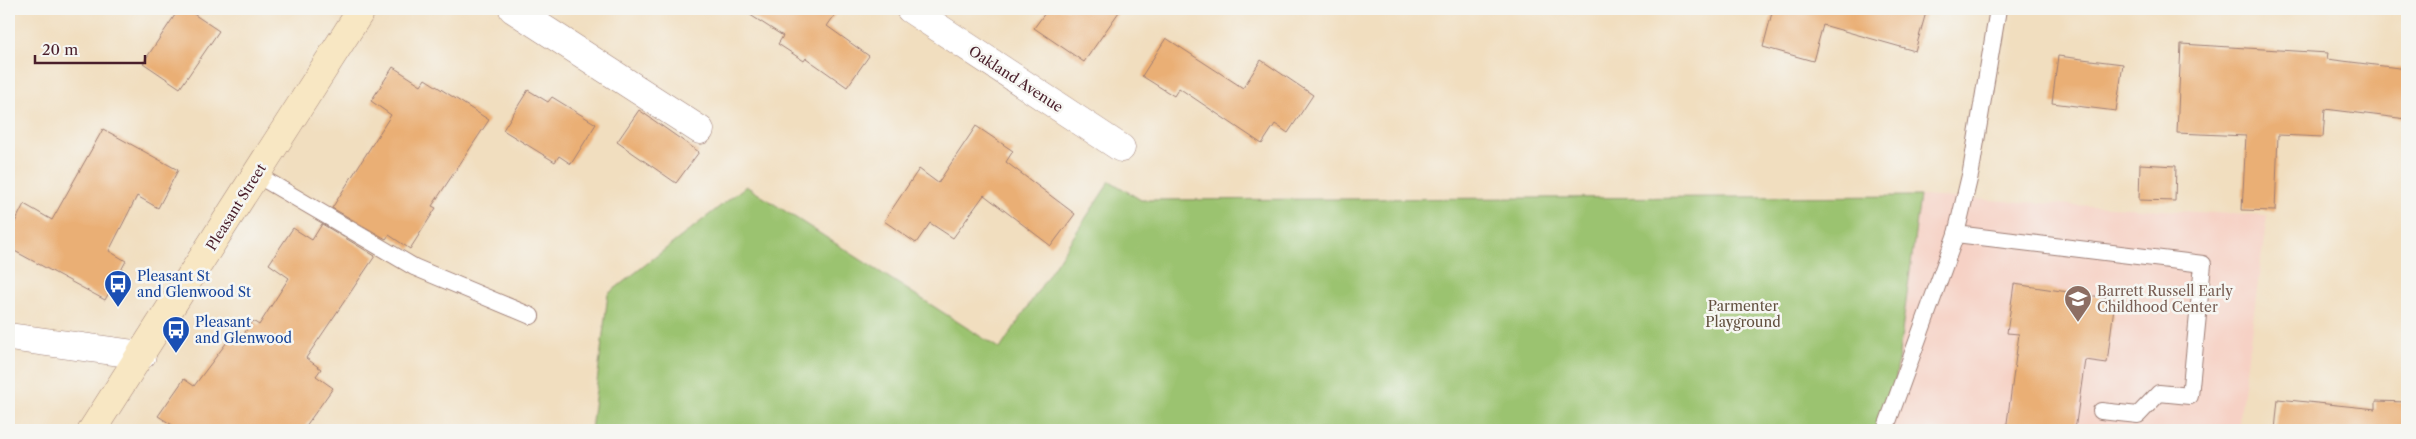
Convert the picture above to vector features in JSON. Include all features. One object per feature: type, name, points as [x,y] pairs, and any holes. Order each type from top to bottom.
[{"type":"main road","name":"Pleasant Street","points":[[92,430],[142,355],[362,9]]},
{"type":"street","points":[[512,9],[700,130]]},
{"type":"street","name":"Oakland Avenue","points":[[928,14],[1122,148]]},
{"type":"street","points":[[9,337],[142,355]]},
{"type":"lane","points":[[1884,430],[1956,234],[1972,162],[1998,9]]},
{"type":"lane","points":[[257,175],[414,267],[531,316]]},
{"type":"lane","points":[[1956,234],[2203,264],[2190,396],[2159,393],[2138,415],[2101,411]]},
{"type":"shaded area","name":"Barrett Russell Early Childhood Center","points":[[1920,196],[2267,216],[2238,430],[1889,430]]},
{"type":"green space","name":"Parmenter Playground","points":[[1110,181],[1141,200],[1920,196],[1889,430],[591,430],[608,294],[746,186],[1000,349]]},
{"type":"building","points":[[179,9],[186,9],[219,31],[180,88],[143,63]]},
{"type":"building","points":[[741,9],[839,9],[827,26],[869,56],[847,87],[806,58],[804,61],[778,44],[783,36]]},
{"type":"building","points":[[1048,9],[1121,9],[1084,62],[1034,28]]},
{"type":"building","points":[[1773,9],[1927,9],[1915,51],[1823,25],[1813,61],[1763,47]]},
{"type":"building","points":[[1166,38],[1243,88],[1261,60],[1313,95],[1288,133],[1275,124],[1262,144],[1179,88],[1174,96],[1142,76]]},
{"type":"building","points":[[2181,44],[2328,53],[2327,59],[2407,69],[2407,119],[2325,109],[2323,137],[2278,135],[2275,211],[2242,210],[2246,136],[2177,133]]},
{"type":"building","points":[[2058,56],[2123,64],[2116,111],[2052,103]]},
{"type":"building","points":[[393,67],[421,85],[425,79],[489,120],[432,206],[436,208],[410,249],[389,235],[386,239],[332,208],[391,115],[371,101]]},
{"type":"building","points":[[528,90],[548,102],[552,97],[596,124],[571,164],[559,156],[555,162],[503,130]]},
{"type":"building","points":[[639,110],[699,152],[676,183],[617,142]]},
{"type":"building","points":[[976,126],[1013,151],[1006,162],[1075,214],[1051,246],[984,195],[953,238],[930,223],[916,243],[884,221],[919,169],[938,183]]},
{"type":"building","points":[[103,129],[178,170],[158,208],[137,196],[109,251],[126,261],[105,300],[9,248],[9,234],[24,204],[52,220]]},
{"type":"building","points":[[2140,164],[2176,166],[2175,201],[2139,200]]},
{"type":"building","points":[[322,224],[375,256],[306,358],[321,369],[316,376],[333,388],[303,430],[180,430],[158,416],[184,379],[194,386],[236,330],[243,335],[253,321],[259,325],[289,278],[269,264],[293,228],[312,240]]},
{"type":"building","points":[[2014,284],[2115,299],[2107,363],[2085,360],[2075,430],[2006,430],[2019,334],[2007,333]]},
{"type":"building","points":[[2278,399],[2376,409],[2376,401],[2407,402],[2407,430],[2275,430]]},
{"type":"place","name":"Pleasant St and Glenwood St","points":[[118,308]]},
{"type":"place","name":"Barrett Russell Early Childhood Center","points":[[2078,323]]},
{"type":"place","name":"Pleasant and Glenwood","points":[[176,354]]}]
